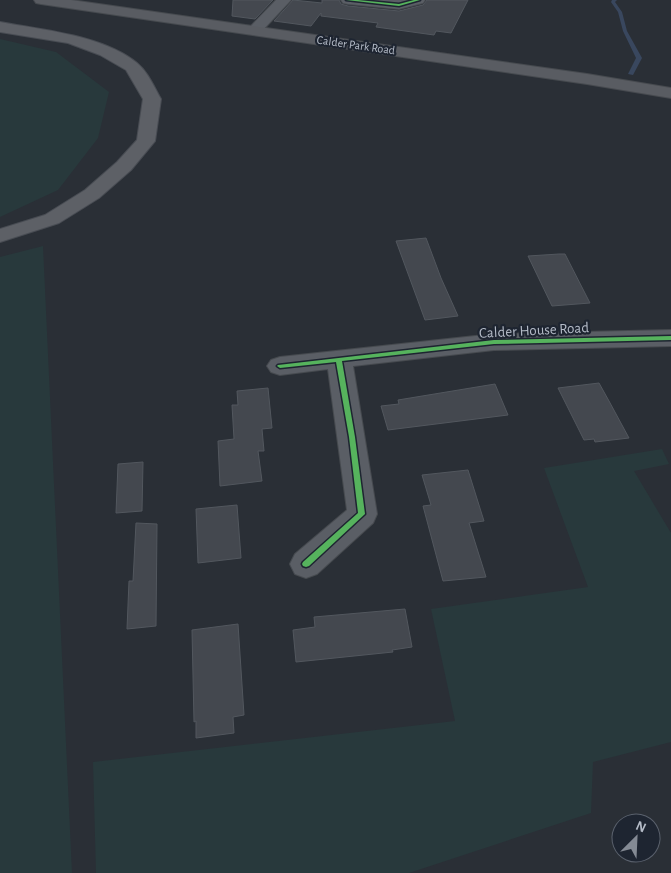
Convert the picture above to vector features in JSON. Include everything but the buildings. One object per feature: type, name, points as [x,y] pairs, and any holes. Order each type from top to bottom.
[{"type":"main road","name":"Calder Park Road","points":[[41,0],[255,30],[671,93]]},
{"type":"main road","points":[[0,27],[71,40],[106,52],[132,67],[152,99],[146,141],[124,166],[92,194],[52,220],[0,236]]},
{"type":"street","points":[[255,30],[284,0]]},
{"type":"street","points":[[348,0],[400,4],[418,0]]},
{"type":"street","name":"Calder House Road","points":[[280,366],[494,342],[671,338]]},
{"type":"street","points":[[306,564],[362,514],[339,360]]},
{"type":"shaded area","points":[[0,39],[56,52],[109,92],[98,138],[58,190],[0,217]]},
{"type":"shaded area","points":[[43,246],[72,873],[0,873],[0,257]]},
{"type":"shaded area","points":[[662,449],[669,464],[634,471],[671,533],[671,742],[593,762],[591,813],[409,873],[96,873],[93,762],[455,721],[431,609],[588,587],[544,468]]},
{"type":"waterway","points":[[615,0],[613,2],[620,12],[625,31],[639,58],[631,74]]},
{"type":"cycle path","points":[[348,0],[399,5],[418,0]]},
{"type":"cycle path","points":[[280,366],[494,342],[671,338]]},
{"type":"cycle path","points":[[306,564],[362,514],[339,360]]}]
